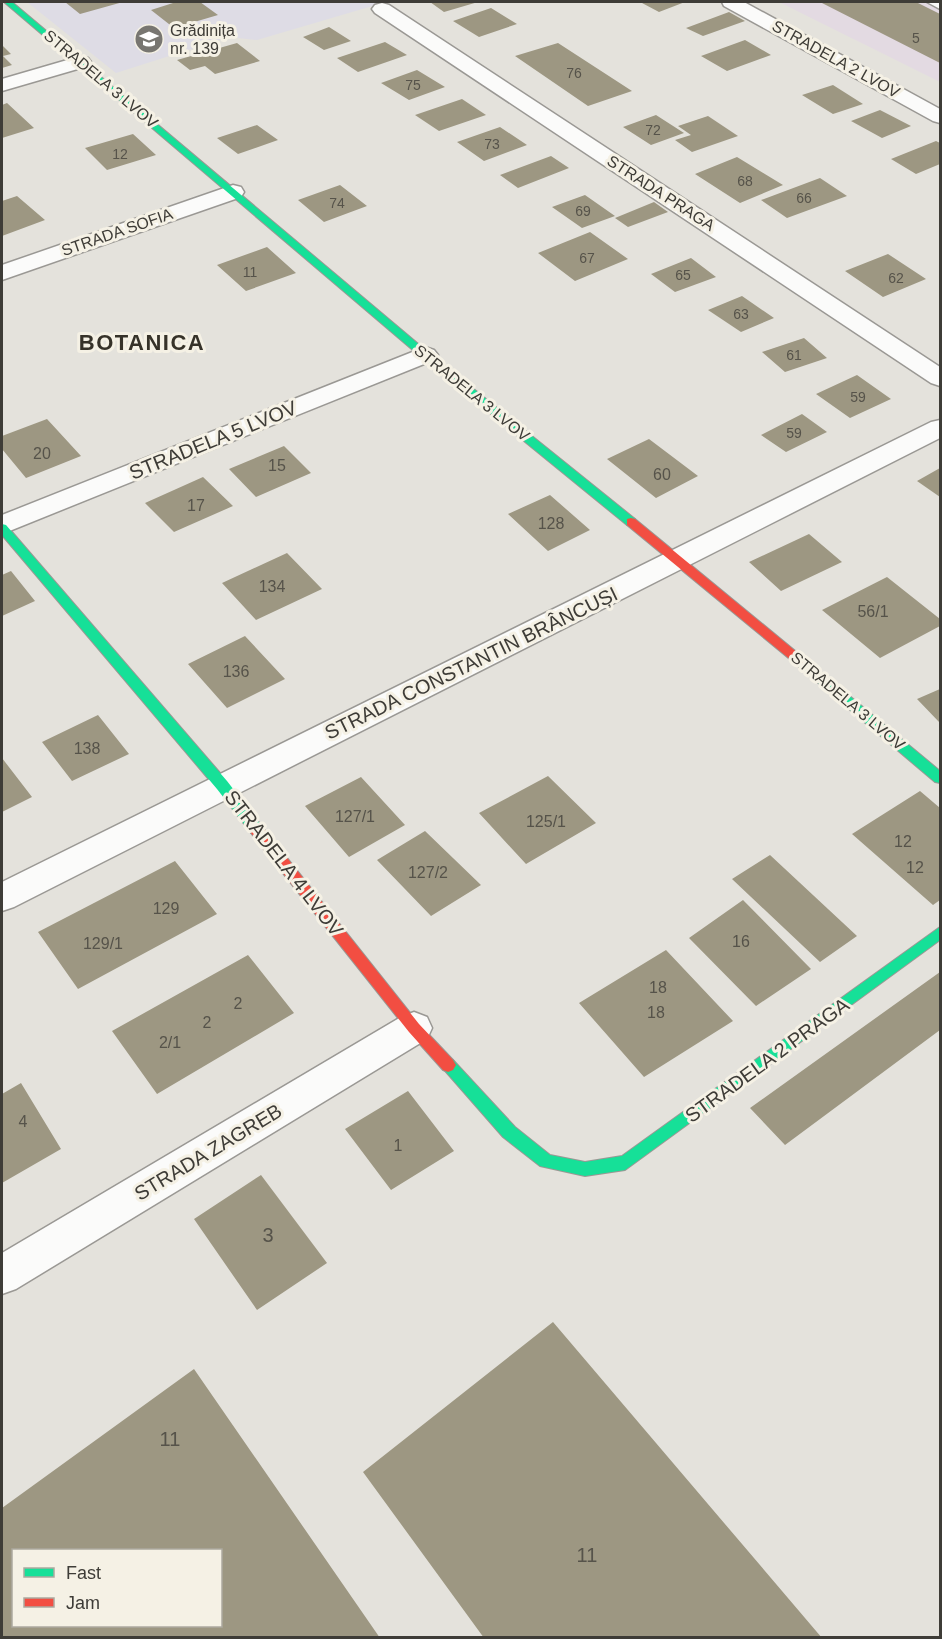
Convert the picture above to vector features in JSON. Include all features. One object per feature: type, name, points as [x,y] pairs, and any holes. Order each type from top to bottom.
[{"type":"street","name":"STRADELA 3 LVOV","points":[[8,2],[425,355],[678,560],[940,778]]},
{"type":"street","name":"STRADELA 2 LVOV","points":[[731,2],[940,117]]},
{"type":"street","name":"STRADA PRAGA","points":[[382,9],[940,378]]},
{"type":"street","points":[[2,85],[81,62]]},
{"type":"street","name":"STRADA SOFIA","points":[[2,273],[233,192]]},
{"type":"street","name":"STRADELA 5 LVOV","points":[[2,526],[425,355]]},
{"type":"street","name":"STRADA CONSTANTIN BRÂNCUȘI","points":[[2,897],[940,428]]},
{"type":"street","name":"STRADELA 4 LVOV","points":[[2,526],[222,785],[414,1028],[509,1132],[546,1161],[585,1169]]},
{"type":"street","name":"STRADELA 2 PRAGA","points":[[585,1169],[625,1163],[940,933]]},
{"type":"street","name":"STRADA ZAGREB","points":[[2,1275],[414,1028]]},
{"type":"lane","points":[[933,2],[940,5]]},
{"type":"shaded area","name":"Grădinița nr. 139","points":[[27,2],[386,2],[257,40],[229,37],[116,73]]},
{"type":"shaded area","points":[[779,2],[940,2],[940,82]]},
{"type":"building","points":[[65,2],[123,2],[80,14]]},
{"type":"building","points":[[171,2],[200,2],[218,15],[174,28],[151,10],[173,3]]},
{"type":"building","points":[[430,2],[478,2],[444,12]]},
{"type":"building","points":[[685,2],[659,12],[642,3]]},
{"type":"building","points":[[820,2],[916,2],[940,14],[940,63]]},
{"type":"building","points":[[491,8],[517,24],[479,37],[453,21]]},
{"type":"building","points":[[729,12],[745,21],[703,36],[686,28]]},
{"type":"building","points":[[329,27],[351,41],[324,50],[303,37]]},
{"type":"building","points":[[745,40],[771,55],[727,71],[701,56]]},
{"type":"building","points":[[385,42],[407,55],[358,72],[337,58]]},
{"type":"building","points":[[237,43],[260,61],[215,74],[205,66],[190,70],[177,60]]},
{"type":"building","points":[[558,43],[632,91],[588,106],[515,56]]},
{"type":"building","points":[[2,45],[11,54],[3,56],[12,65],[2,68]]},
{"type":"building","points":[[417,70],[445,87],[409,100],[381,83]]},
{"type":"building","points":[[833,85],[863,104],[833,114],[802,95]]},
{"type":"building","points":[[462,99],[486,115],[439,131],[415,115]]},
{"type":"building","points":[[7,103],[34,128],[2,138],[2,105]]},
{"type":"building","points":[[880,110],[911,126],[882,138],[851,121]]},
{"type":"building","points":[[656,115],[684,133],[651,145],[623,127]]},
{"type":"building","points":[[708,116],[738,136],[692,152],[675,140],[691,135],[678,126]]},
{"type":"building","points":[[257,125],[278,140],[238,154],[217,138]]},
{"type":"building","points":[[500,127],[527,145],[484,161],[457,142]]},
{"type":"building","points":[[133,134],[156,155],[107,170],[85,148]]},
{"type":"building","points":[[936,141],[940,143],[940,164],[916,174],[891,159]]},
{"type":"building","points":[[551,156],[569,168],[518,188],[500,175]]},
{"type":"building","points":[[737,157],[783,185],[740,203],[695,174]]},
{"type":"building","points":[[820,178],[847,196],[787,218],[761,200]]},
{"type":"building","points":[[340,185],[367,206],[324,222],[298,200]]},
{"type":"building","points":[[585,195],[615,216],[582,228],[552,207]]},
{"type":"building","points":[[17,196],[45,220],[2,236],[2,201]]},
{"type":"building","points":[[654,202],[668,212],[628,227],[615,218]]},
{"type":"building","points":[[590,232],[628,259],[575,281],[538,253]]},
{"type":"building","points":[[267,247],[296,273],[246,291],[217,265]]},
{"type":"building","points":[[888,254],[926,279],[883,297],[845,271]]},
{"type":"building","points":[[691,258],[716,277],[675,292],[651,274]]},
{"type":"building","points":[[742,296],[774,318],[741,332],[708,310]]},
{"type":"building","points":[[804,338],[827,358],[785,372],[762,352]]},
{"type":"building","points":[[857,375],[891,399],[850,418],[816,394]]},
{"type":"building","points":[[802,414],[827,432],[786,452],[761,435]]},
{"type":"building","points":[[47,419],[81,456],[26,478],[2,449],[2,436]]},
{"type":"building","points":[[649,439],[698,476],[656,498],[607,459]]},
{"type":"building","points":[[284,446],[311,473],[256,497],[229,469]]},
{"type":"building","points":[[940,468],[940,497],[917,481]]},
{"type":"building","points":[[203,477],[233,506],[174,532],[145,503]]},
{"type":"building","points":[[550,495],[590,530],[548,551],[508,514]]},
{"type":"building","points":[[809,534],[842,562],[781,591],[749,562]]},
{"type":"building","points":[[287,553],[322,589],[256,620],[222,583]]},
{"type":"building","points":[[11,571],[35,601],[2,616],[2,575]]},
{"type":"building","points":[[887,577],[940,619],[940,626],[880,658],[822,610]]},
{"type":"building","points":[[245,636],[285,679],[227,708],[188,664]]},
{"type":"building","points":[[940,689],[940,723],[917,699]]},
{"type":"building","points":[[98,715],[129,754],[72,781],[42,742]]},
{"type":"building","points":[[2,758],[32,797],[2,812]]},
{"type":"building","points":[[548,776],[596,823],[526,864],[479,813]]},
{"type":"building","points":[[361,777],[405,825],[349,857],[305,806]]},
{"type":"building","points":[[920,791],[940,808],[940,900],[933,905],[852,834]]},
{"type":"building","points":[[425,831],[481,885],[431,916],[377,860]]},
{"type":"building","points":[[770,855],[857,936],[820,962],[732,879]]},
{"type":"building","points":[[175,861],[217,914],[78,989],[38,932]]},
{"type":"building","points":[[743,900],[811,969],[756,1006],[689,938]]},
{"type":"building","points":[[666,950],[733,1021],[644,1077],[579,1003]]},
{"type":"building","points":[[248,955],[294,1013],[157,1094],[112,1031]]},
{"type":"building","points":[[940,972],[940,1030],[785,1145],[750,1108]]},
{"type":"building","points":[[21,1083],[61,1149],[2,1183],[2,1094]]},
{"type":"building","points":[[408,1091],[454,1151],[391,1190],[345,1129]]},
{"type":"building","points":[[261,1175],[327,1263],[257,1310],[194,1219]]},
{"type":"building","points":[[553,1322],[822,1638],[484,1638],[363,1472]]},
{"type":"building","points":[[194,1369],[380,1638],[2,1638],[2,1508]]},
{"type":"traffic: fast","points":[[8,2],[425,355],[631,522]]},
{"type":"traffic: fast","points":[[2,528],[222,785],[256,829]]},
{"type":"traffic: fast","points":[[801,662],[940,778]]},
{"type":"traffic: fast","points":[[448,1065],[509,1132],[546,1161],[585,1169],[625,1163],[940,933]]},
{"type":"traffic: jam","points":[[631,522],[801,662]]},
{"type":"traffic: jam","points":[[256,829],[414,1028],[448,1065]]},
{"type":"place","name":"Grădinița nr. 139","points":[[149,39]]},
{"type":"district","name":"BOTANICA","points":[[142,342]]}]
